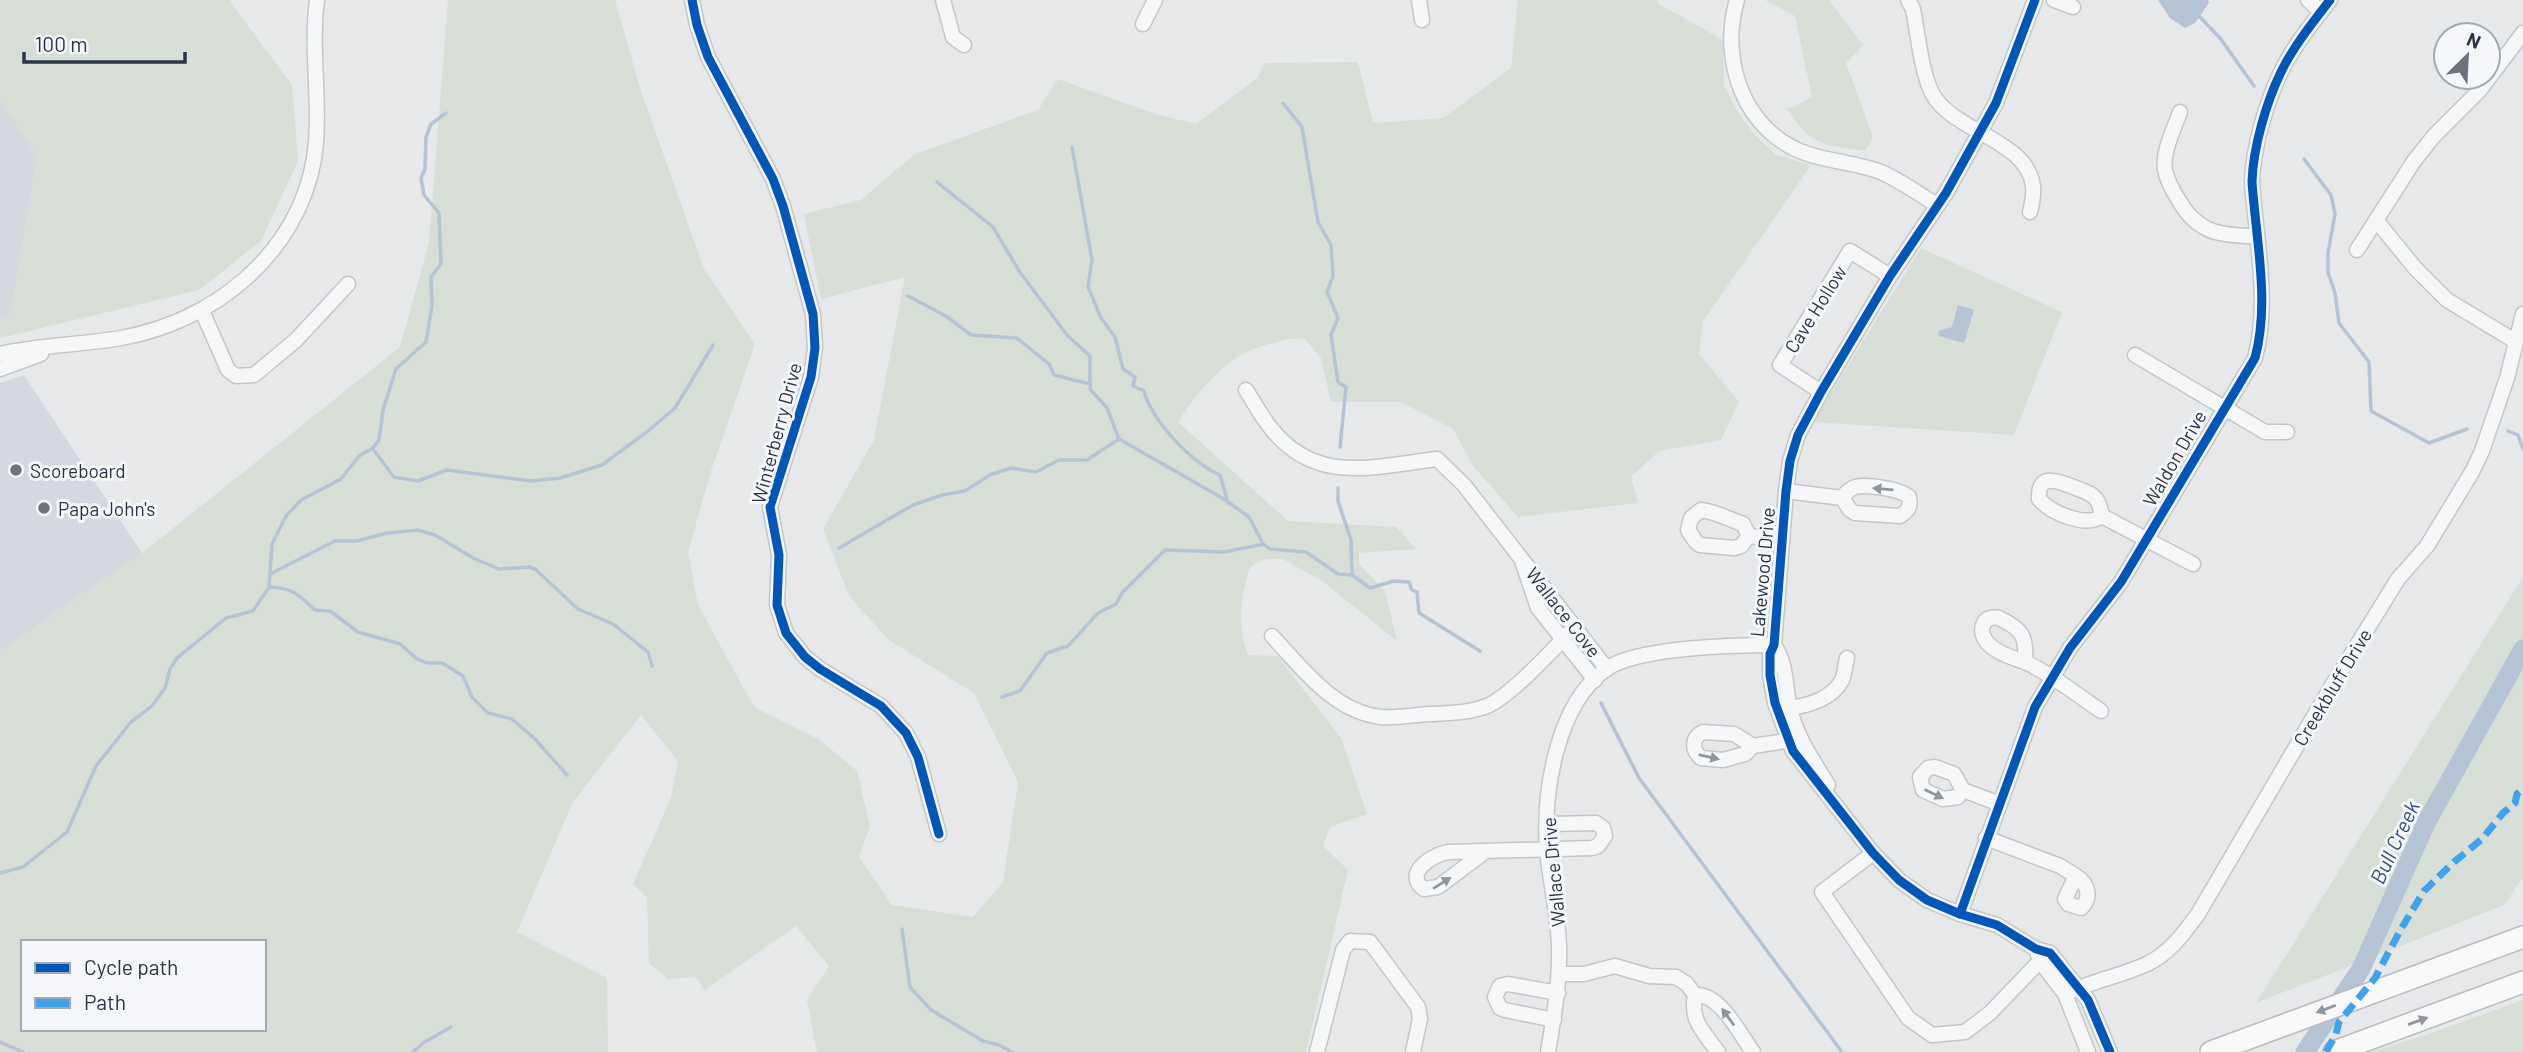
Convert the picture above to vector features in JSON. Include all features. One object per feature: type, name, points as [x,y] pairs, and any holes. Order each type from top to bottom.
[{"type":"highway","points":[[2211,1052],[2523,937]]},
{"type":"highway","points":[[2344,1048],[2523,982]]},
{"type":"street","points":[[0,354],[122,338],[160,329],[202,311],[238,286],[278,243],[293,217],[309,178],[316,138],[313,25],[317,0]]},
{"type":"street","name":"Winterberry Drive","points":[[692,0],[708,57],[776,188],[813,314],[815,348],[811,377],[770,507],[779,555],[777,605],[786,633],[805,657],[881,706],[906,733],[918,757],[939,834]]},
{"type":"street","points":[[943,0],[953,37],[964,45]]},
{"type":"street","points":[[1143,24],[1155,0]]},
{"type":"street","points":[[1419,0],[1422,20]]},
{"type":"street","points":[[1737,0],[1731,24],[1731,57],[1737,83],[1750,109],[1769,130],[1807,154],[1881,172],[1937,205]]},
{"type":"street","points":[[1908,0],[1913,9],[1933,94],[1948,113],[2015,155],[2027,169],[2034,194],[2030,212]]},
{"type":"street","name":"Lakewood Drive","points":[[2035,0],[1996,103],[1937,205],[1890,276],[1798,435],[1790,461],[1786,491],[1770,675],[1794,739],[1793,751],[1873,853],[1899,880],[1927,900],[1997,925],[2038,955],[2064,994],[2088,1052]]},
{"type":"street","points":[[2054,0],[2073,7]]},
{"type":"street","points":[[2308,0],[2325,6]]},
{"type":"street","name":"Waldon Drive","points":[[1960,914],[2026,726],[2050,678],[2121,582],[2255,358],[2263,310],[2252,164],[2281,72],[2325,6]]},
{"type":"street","points":[[2357,250],[2414,161],[2434,136],[2479,91],[2523,33]]},
{"type":"street","points":[[2180,112],[2171,137],[2165,169],[2183,209],[2195,222],[2211,231],[2230,236],[2256,236]]},
{"type":"street","points":[[2376,220],[2415,268],[2447,300],[2515,341]]},
{"type":"street","name":"Cave Hollow","points":[[1821,392],[1780,365],[1850,251],[1890,276]]},
{"type":"street","points":[[202,311],[228,370],[236,376],[254,374],[296,340],[348,284]]},
{"type":"street","name":"Creekbluff Drive","points":[[2064,994],[2148,963],[2182,936],[2198,914],[2376,613],[2398,579],[2427,546],[2472,472],[2503,390],[2523,314]]},
{"type":"street","points":[[0,369],[64,346]]},
{"type":"street","points":[[2135,355],[2265,432],[2287,432]]},
{"type":"street","name":"Wallace Cove","points":[[1246,390],[1267,424],[1289,446],[1306,458],[1329,468],[1352,470],[1437,458],[1464,485],[1607,668]]},
{"type":"street","points":[[1786,491],[1842,498]]},
{"type":"street","points":[[2102,516],[2193,564]]},
{"type":"street","points":[[1749,536],[1782,540]]},
{"type":"street","name":"Wallace Cove","points":[[1520,556],[1538,608],[1595,680]]},
{"type":"street","points":[[1272,636],[1322,688],[1344,704],[1371,715],[1385,717],[1466,712],[1488,705],[1507,693],[1575,627]]},
{"type":"street","name":"Wallace Drive","points":[[1548,1052],[1559,974],[1556,915],[1547,850],[1552,768],[1569,717],[1580,695],[1607,668],[1630,660],[1711,646],[1774,645]]},
{"type":"street","points":[[1784,709],[1811,704],[1830,693],[1842,680],[1847,658]]},
{"type":"street","points":[[2025,662],[2101,711]]},
{"type":"street","points":[[1753,746],[1794,739]]},
{"type":"street","points":[[1963,790],[2000,804]]},
{"type":"street","points":[[1486,851],[1592,848],[1598,846],[1605,836],[1603,828],[1596,822],[1547,824]]},
{"type":"street","points":[[1986,838],[2060,866],[2076,876]]},
{"type":"street","points":[[1873,853],[1822,892],[1908,1018],[1932,1035],[1965,1032],[1990,1013],[2038,955]]},
{"type":"street","points":[[1317,1052],[1343,950],[1350,941],[1370,942],[1418,1007],[1420,1018],[1413,1052]]},
{"type":"street","name":"Lakewood Drive","points":[[2038,955],[2050,953],[2079,987],[2088,1000],[2110,1052]]},
{"type":"street","points":[[1559,974],[1584,974],[1615,966],[1649,975],[1676,977],[1687,984],[1695,995],[1695,1020],[1718,1052]]},
{"type":"street","points":[[1554,1020],[1505,1010],[1500,1008],[1495,997],[1500,986],[1508,984],[1558,993]]},
{"type":"street","points":[[1695,995],[1703,994],[1716,1000],[1753,1052]]},
{"type":"shaded area","points":[[0,0],[231,0],[292,85],[298,161],[261,241],[199,290],[0,338],[0,319],[10,316],[37,156],[0,100]]},
{"type":"shaded area","points":[[448,0],[615,0],[640,88],[704,269],[755,344],[711,471],[688,552],[698,605],[754,707],[820,740],[857,771],[870,826],[859,857],[892,905],[973,917],[1003,882],[1018,782],[974,693],[889,640],[849,596],[823,529],[874,440],[905,277],[821,299],[804,214],[861,200],[915,154],[1038,110],[1058,79],[1155,114],[1196,124],[1257,78],[1265,63],[1358,62],[1373,123],[1443,118],[1511,68],[1518,0],[1658,0],[1657,3],[1723,40],[1724,85],[1737,111],[1755,135],[1776,155],[1811,165],[1703,321],[1699,354],[1739,402],[1721,440],[1659,451],[1631,477],[1638,503],[1518,517],[1474,467],[1453,429],[1401,402],[1331,402],[1321,358],[1305,339],[1289,339],[1257,348],[1229,363],[1207,384],[1178,422],[1288,521],[1396,527],[1416,549],[1359,553],[1359,564],[1385,591],[1397,641],[1322,581],[1283,559],[1265,559],[1250,567],[1244,590],[1241,622],[1248,655],[1277,656],[1341,738],[1367,814],[1330,827],[1323,846],[1348,870],[1306,1052],[817,1052],[807,1000],[829,966],[796,926],[705,990],[695,977],[668,979],[649,963],[647,898],[633,884],[671,798],[678,761],[641,715],[573,802],[517,932],[607,978],[608,1052],[0,1052],[0,651],[142,553],[400,347],[429,243]]},
{"type":"shaded area","points":[[1765,0],[1829,0],[1863,45],[1846,63],[1873,137],[1865,151],[1819,141],[1804,130],[1787,108],[1812,97],[1795,16]]},
{"type":"shaded area","points":[[0,100],[37,156],[10,317],[0,319]]},
{"type":"shaded area","points":[[1921,248],[2062,312],[2014,435],[1813,422]]},
{"type":"shaded area","points":[[24,375],[142,553],[0,651],[0,383]]},
{"type":"shaded area","points":[[2523,577],[2523,877],[2504,905],[2256,1003]]},
{"type":"shaded area","points":[[2523,1000],[2523,1052],[2371,1052],[2426,1035]]},
{"type":"water","points":[[2158,0],[2208,0],[2209,3],[2195,23],[2185,28],[2170,18]]},
{"type":"water","points":[[1958,305],[1974,310],[1964,343],[1939,336],[1938,331],[1952,327]]},
{"type":"waterway","points":[[2197,14],[2220,38],[2254,86]]},
{"type":"waterway","points":[[1283,103],[1302,127],[1318,222],[1331,245],[1333,276],[1327,292],[1338,318],[1331,335],[1338,382],[1346,387],[1340,447]]},
{"type":"waterway","points":[[0,873],[23,867],[67,832],[96,766],[131,722],[152,706],[165,688],[170,669],[177,658],[226,618],[253,611],[269,587],[272,544],[286,516],[301,500],[341,479],[359,456],[373,448],[379,440],[383,410],[396,369],[426,342],[432,306],[431,277],[441,264],[439,213],[424,195],[421,178],[425,169],[426,137],[431,124],[446,113]]},
{"type":"waterway","points":[[1072,147],[1092,260],[1088,287],[1101,318],[1115,337],[1123,369],[1135,377],[1133,386],[1144,391],[1155,415],[1174,440],[1197,461],[1220,475],[1228,503]]},
{"type":"waterway","points":[[2304,159],[2331,195],[2335,214],[2328,253],[2328,272],[2335,293],[2339,323],[2369,362],[2371,411],[2429,443],[2467,429]]},
{"type":"waterway","points":[[937,182],[993,227],[1019,271],[1067,335],[1090,356],[1090,389],[1107,408],[1119,439],[1224,499],[1249,517],[1263,544],[1270,549],[1306,552],[1338,574],[1352,575],[1370,588],[1394,581],[1409,582],[1412,590],[1417,592],[1419,613],[1480,651]]},
{"type":"waterway","points":[[908,296],[946,316],[971,335],[1017,338],[1049,364],[1054,375],[1090,384]]},
{"type":"waterway","points":[[373,449],[394,477],[418,481],[447,470],[531,481],[560,478],[602,465],[675,408],[713,345]]},
{"type":"waterway","points":[[2508,431],[2518,435],[2523,449]]},
{"type":"waterway","points":[[839,548],[913,505],[942,495],[965,491],[990,475],[1011,468],[1036,472],[1059,460],[1087,460],[1119,439]]},
{"type":"waterway","points":[[1338,488],[1338,501],[1351,540],[1352,575]]},
{"type":"waterway","points":[[270,574],[335,541],[357,541],[387,533],[418,530],[435,535],[475,559],[499,569],[535,569],[578,609],[613,624],[648,652],[652,666]]},
{"type":"waterway","points":[[1002,697],[1020,691],[1047,653],[1068,646],[1098,613],[1116,604],[1122,593],[1165,550],[1225,552],[1263,544]]},
{"type":"waterway","points":[[269,587],[290,590],[315,610],[330,611],[358,632],[400,644],[417,659],[427,663],[442,663],[463,676],[472,697],[488,713],[512,719],[535,739],[567,775]]},
{"type":"waterway","name":"Bull Creek","points":[[2305,1052],[2361,969],[2426,823],[2523,649]]},
{"type":"waterway","points":[[1601,703],[1639,778],[1842,1052]]},
{"type":"waterway","points":[[902,929],[910,987],[931,1010],[983,1041],[1012,1052]]},
{"type":"waterway","points":[[413,1052],[451,1027]]},
{"type":"waterway","points":[[0,1042],[23,1052]]},
{"type":"marked path","points":[[2326,1052],[2339,1022],[2375,978],[2424,891],[2482,839],[2515,803],[2517,794],[2523,789]]},
{"type":"cycle path","points":[[692,0],[708,57],[773,179],[813,314],[815,348],[811,377],[770,507],[779,555],[777,605],[786,633],[805,657],[881,706],[906,733],[918,757],[939,834]]},
{"type":"cycle path","points":[[2035,0],[1996,103],[1946,193],[1890,276],[1798,435],[1790,461],[1786,491],[1770,675],[1775,703],[1793,751],[1873,853],[1899,880],[1927,900],[1997,925],[2036,949],[2050,953],[2088,1000],[2110,1052]]},
{"type":"cycle path","points":[[1960,914],[2035,707],[2070,648],[2121,582],[2255,358],[2262,293],[2252,182],[2258,140],[2265,111],[2281,72],[2297,44],[2330,0]]},
{"type":"place","name":"Scoreboard","points":[[16,470]]},
{"type":"place","name":"Papa John's","points":[[44,508]]}]
